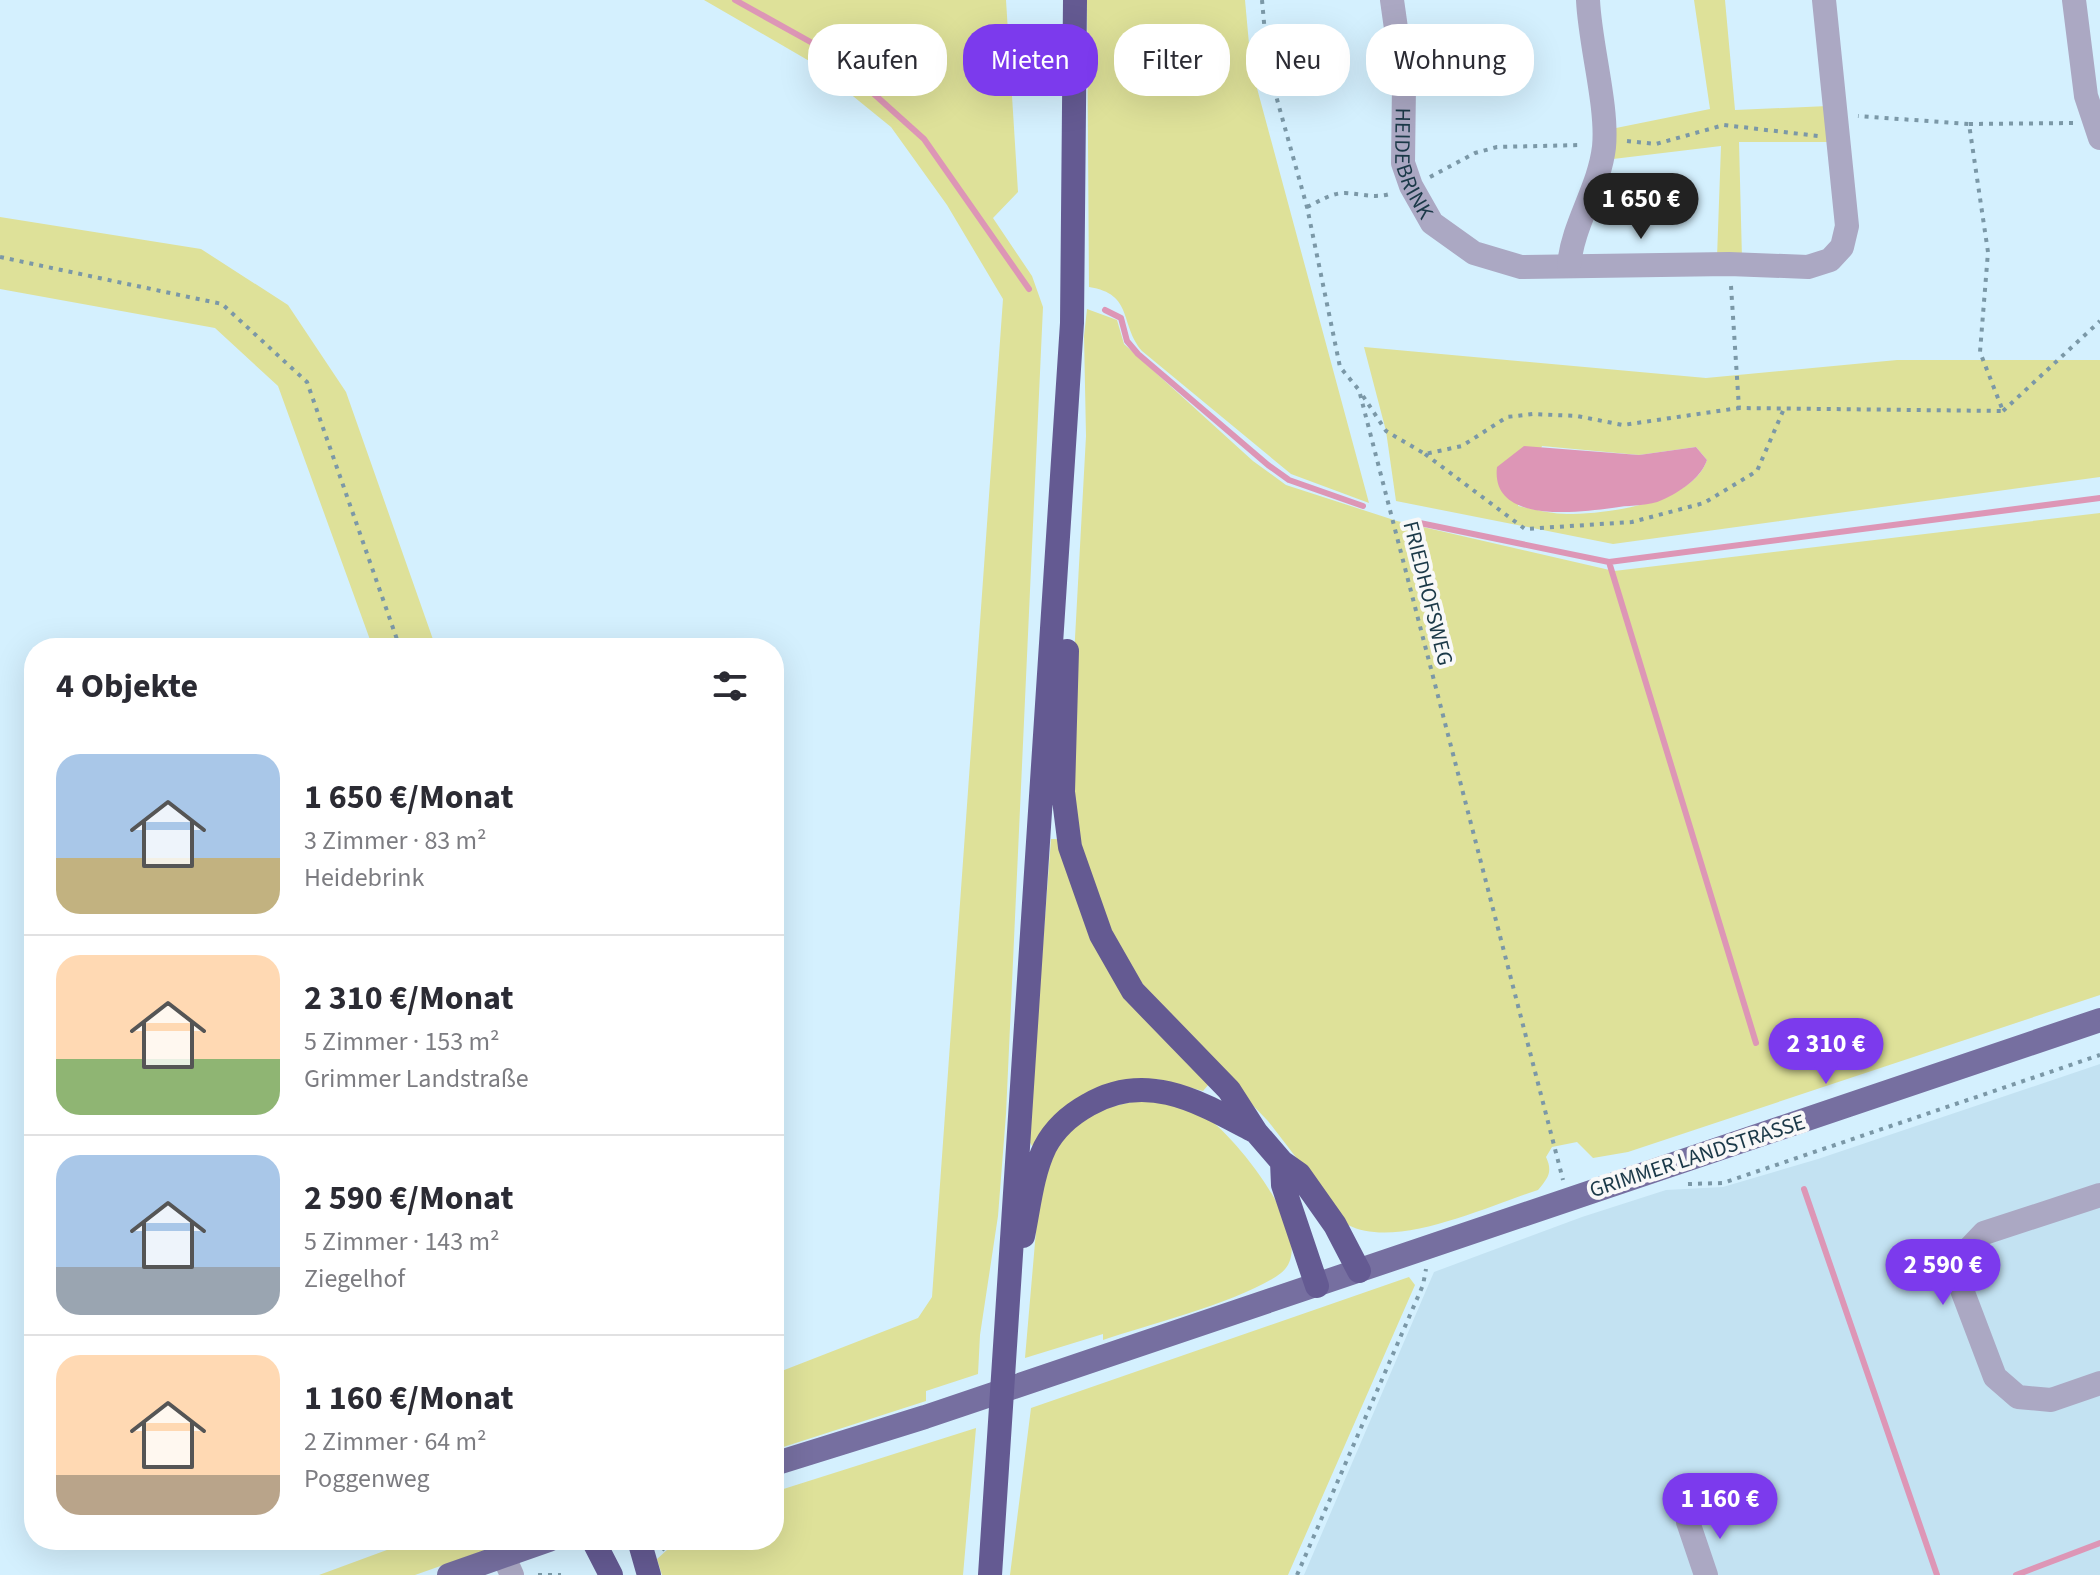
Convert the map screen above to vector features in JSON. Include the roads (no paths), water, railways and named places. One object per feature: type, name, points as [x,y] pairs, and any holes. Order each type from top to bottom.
[{"type":"highway","points":[[990,1575],[1074,283],[1075,0]]},
{"type":"highway","points":[[1054,615],[1068,654],[1063,792],[1070,847],[1101,935],[1133,991],[1229,1090],[1256,1132],[1282,1162],[1299,1174],[1335,1225],[1359,1271]]},
{"type":"highway","points":[[1005,1322],[1036,1172],[1046,1146],[1061,1124],[1077,1111],[1097,1099],[1121,1092],[1164,1090],[1186,1096],[1256,1132]]},
{"type":"highway","points":[[1282,1162],[1283,1185],[1317,1286]]},
{"type":"highway","points":[[980,1575],[995,1502]]},
{"type":"highway","points":[[598,1550],[611,1575]]},
{"type":"highway","points":[[642,1550],[649,1575]]},
{"type":"main road","name":"GRIMMER LANDSTRASSE","points":[[784,1461],[1317,1286],[1421,1247],[2100,1020]]},
{"type":"main road","points":[[449,1575],[508,1566],[533,1550]]},
{"type":"street","name":"HEIDEBRINK","points":[[1392,0],[1404,85],[1403,163],[1411,186],[1432,223],[1474,253],[1521,267],[1729,264],[1808,267],[1830,260],[1842,247],[1847,226],[1824,0]]},
{"type":"street","points":[[1569,265],[1571,241],[1598,176],[1604,145],[1589,40],[1588,0]]},
{"type":"street","points":[[2074,0],[2086,96],[2098,130]]},
{"type":"street","points":[[2100,1195],[1984,1233],[1965,1253],[1959,1282],[1995,1377],[2018,1397],[2051,1400],[2100,1383]]},
{"type":"street","points":[[1688,1522],[1706,1575]]},
{"type":"waterway","points":[[735,0],[825,50],[924,139],[1029,289]]},
{"type":"waterway","points":[[1105,310],[1121,318],[1127,341],[1138,354],[1268,465],[1289,480],[1363,506]]},
{"type":"waterway","points":[[1415,522],[1609,562],[2100,498]]},
{"type":"waterway","points":[[1609,562],[1756,1043]]},
{"type":"waterway","points":[[1804,1189],[1937,1575]]},
{"type":"waterway","points":[[2016,1575],[2100,1543]]}]
